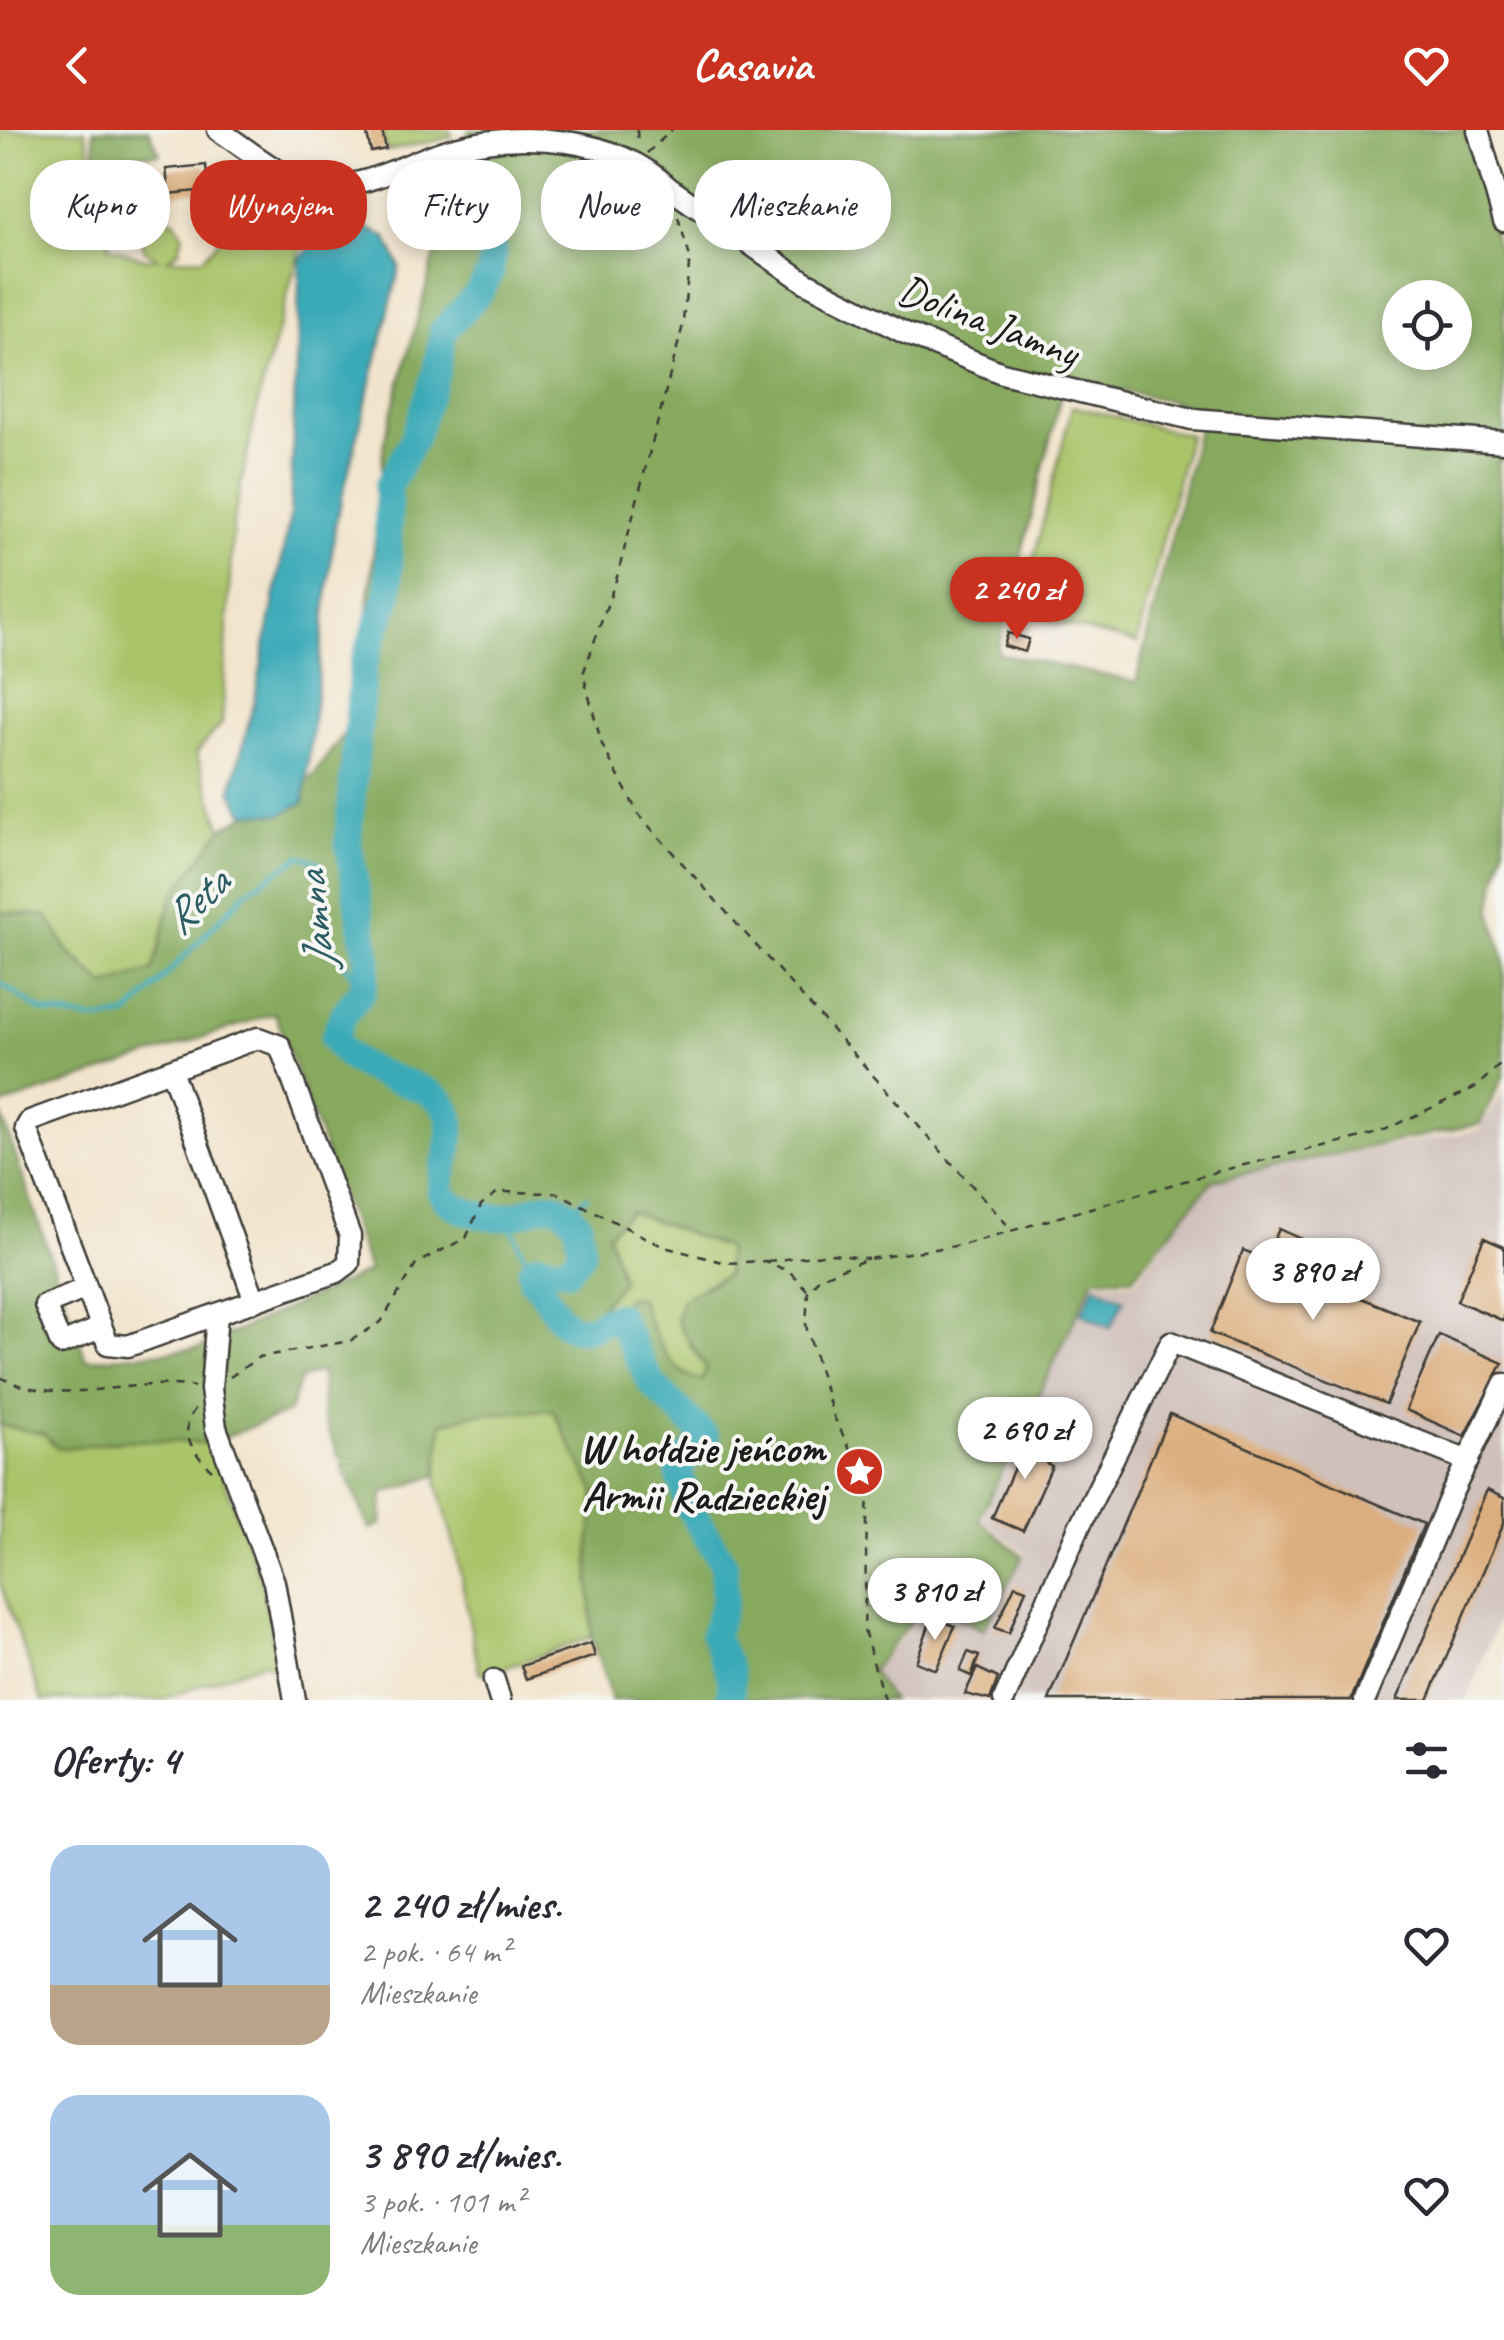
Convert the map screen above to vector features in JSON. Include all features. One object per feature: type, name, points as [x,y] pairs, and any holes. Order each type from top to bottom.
[{"type":"street","name":"Dolina Jamny","points":[[218,130],[299,182],[322,186],[353,183],[483,142],[537,139],[586,144],[630,160]]},
{"type":"street","points":[[1478,130],[1504,221]]},
{"type":"street","name":"Dolina Jamny","points":[[674,191],[805,282],[905,334],[1002,373],[1070,393],[1192,419],[1504,442]]},
{"type":"street","points":[[258,1038],[280,1046],[350,1236],[349,1263],[337,1272],[128,1346],[108,1344],[98,1329],[26,1128],[30,1121],[172,1070],[258,1038]]},
{"type":"street","points":[[172,1070],[255,1301]]},
{"type":"street","points":[[84,1289],[45,1304],[61,1344],[98,1329]]},
{"type":"street","points":[[217,1314],[210,1389],[216,1428],[274,1582],[295,1700]]},
{"type":"street","points":[[1004,1700],[1080,1527],[1172,1342],[1468,1460]]},
{"type":"street","points":[[1365,1700],[1504,1384]]},
{"type":"path","points":[[638,160],[672,130]]},
{"type":"path","points":[[674,204],[690,257],[682,329],[616,577],[582,674],[602,745],[639,815],[1011,1230]]},
{"type":"path","points":[[884,1700],[864,1630],[868,1486],[833,1416],[806,1326],[808,1291],[820,1277],[868,1259],[962,1245],[1219,1171],[1378,1133],[1476,1087],[1504,1061]]},
{"type":"path","points":[[235,1484],[199,1458],[187,1432],[189,1417],[210,1389],[260,1356],[350,1341],[381,1322],[417,1263],[466,1238],[482,1205],[498,1192],[558,1192],[664,1247],[726,1263],[833,1254],[868,1259]]},
{"type":"path","points":[[766,1262],[790,1272],[808,1291]]},
{"type":"path","points":[[0,1377],[50,1394],[167,1382],[210,1389]]},
{"type":"shaded area","points":[[1504,1091],[1504,1604],[1467,1700],[895,1700],[873,1671],[930,1604],[985,1630],[1026,1553],[983,1520],[1028,1416],[1095,1281],[1133,1283],[1213,1179],[1479,1130]]},
{"type":"green space","points":[[0,130],[85,130],[91,160],[30,160],[30,250],[118,250],[144,259],[157,258],[145,250],[170,250],[170,219],[183,234],[179,250],[168,259],[203,258],[210,250],[300,250],[258,402],[233,523],[222,723],[196,753],[222,829],[172,897],[153,970],[106,986],[69,952],[47,916],[0,912]]},
{"type":"green space","points":[[93,130],[149,130],[160,154],[95,156]]},
{"type":"green space","points":[[382,130],[450,130],[452,137],[387,151]]},
{"type":"green space","points":[[469,130],[1464,130],[1504,272],[1504,460],[1498,461],[1504,542],[1504,846],[1491,910],[1504,959],[1504,1075],[1480,1124],[1213,1180],[1132,1278],[1094,1278],[979,1520],[1023,1556],[983,1630],[928,1600],[871,1671],[892,1700],[611,1700],[592,1637],[589,1560],[595,1492],[553,1410],[473,1414],[442,1423],[437,1475],[383,1494],[382,1524],[369,1529],[323,1418],[321,1371],[300,1379],[289,1412],[211,1443],[126,1440],[58,1449],[44,1434],[0,1425],[0,1111],[86,1360],[200,1348],[369,1271],[275,1013],[0,1106],[0,912],[47,916],[69,953],[106,986],[153,970],[172,897],[222,829],[312,777],[345,732],[368,611],[384,441],[436,250],[521,250],[521,160],[461,160]],"holes":[[[1065,379],[1203,408],[1136,682],[997,653]],[[630,1211],[726,1248],[727,1275],[681,1300],[676,1320],[706,1368],[702,1381],[689,1377],[670,1360],[640,1299],[630,1296],[616,1308],[600,1307],[622,1281],[608,1234]]]},
{"type":"green space","points":[[1072,406],[1189,435],[1137,643],[1020,614]]},
{"type":"green space","points":[[630,1211],[726,1248],[727,1275],[703,1286],[689,1344],[706,1368],[703,1381],[690,1377],[670,1360],[639,1299],[616,1308],[600,1307],[622,1281],[608,1234]]},
{"type":"green space","points":[[553,1410],[595,1492],[589,1560],[592,1637],[488,1674],[479,1672],[457,1555],[437,1482],[442,1423],[473,1414]]},
{"type":"green space","points":[[0,1425],[45,1434],[58,1449],[126,1440],[211,1443],[262,1583],[279,1670],[263,1662],[161,1700],[42,1700],[0,1584]]},
{"type":"water","name":"Jamna","points":[[367,228],[386,237],[387,250],[392,250],[400,266],[335,526],[304,802],[282,814],[244,813],[231,791],[254,703],[290,516],[300,258],[308,250],[367,250]]},
{"type":"water","points":[[1095,1285],[1124,1300],[1110,1328],[1081,1313]]},
{"type":"building","points":[[366,130],[382,130],[386,149],[371,152]]},
{"type":"building","points":[[190,167],[190,192],[170,194],[170,169]]},
{"type":"building","points":[[1008,633],[1029,639],[1025,652],[1004,646]]},
{"type":"building","points":[[1279,1229],[1306,1241],[1293,1270],[1420,1322],[1386,1404],[1210,1333],[1243,1250],[1266,1259]]},
{"type":"building","points":[[1484,1238],[1504,1247],[1504,1321],[1457,1301]]},
{"type":"building","points":[[1439,1335],[1503,1363],[1464,1436],[1406,1410]]},
{"type":"building","points":[[1170,1414],[1424,1524],[1351,1700],[1049,1700]]},
{"type":"building","points":[[1023,1431],[1054,1445],[1046,1463],[1052,1466],[1023,1531],[992,1518],[1021,1452],[1015,1449]]},
{"type":"building","points":[[1487,1490],[1504,1498],[1504,1523],[1428,1700],[1397,1700]]},
{"type":"building","points":[[1015,1585],[1026,1589],[1009,1633],[995,1628]]},
{"type":"building","points":[[932,1617],[955,1626],[936,1670],[916,1662]]},
{"type":"building","points":[[591,1643],[595,1656],[526,1679],[521,1666]]},
{"type":"building","points":[[968,1652],[979,1656],[971,1676],[960,1671]]},
{"type":"building","points":[[977,1668],[998,1678],[990,1700],[965,1694]]},
{"type":"waterway","name":"Jamna","points":[[464,154],[469,199],[493,252],[490,273],[479,293],[443,331],[436,373],[414,438],[388,487],[389,593],[363,665],[348,841],[368,960],[363,989],[342,1017],[334,1039],[364,1067],[420,1088],[446,1107],[451,1122],[441,1192],[446,1199],[472,1213],[492,1217],[554,1205],[579,1225],[581,1253],[567,1270],[538,1265],[531,1272],[533,1281],[567,1325],[586,1328],[618,1316],[651,1383],[705,1436],[707,1444],[683,1460],[679,1473],[690,1509],[724,1564],[724,1602],[714,1634],[731,1676],[731,1700]]},
{"type":"waterway","name":"Reta","points":[[0,983],[43,1012],[96,1020],[128,1015],[247,891],[301,856],[319,862],[325,937],[363,989]]},
{"type":"waterway","points":[[569,1213],[586,1197]]},
{"type":"waterway","points":[[507,1216],[531,1272]]},
{"type":"place","name":"W hołdzie jeńcom Armii Radzieckiej","points":[[860,1471]]}]
